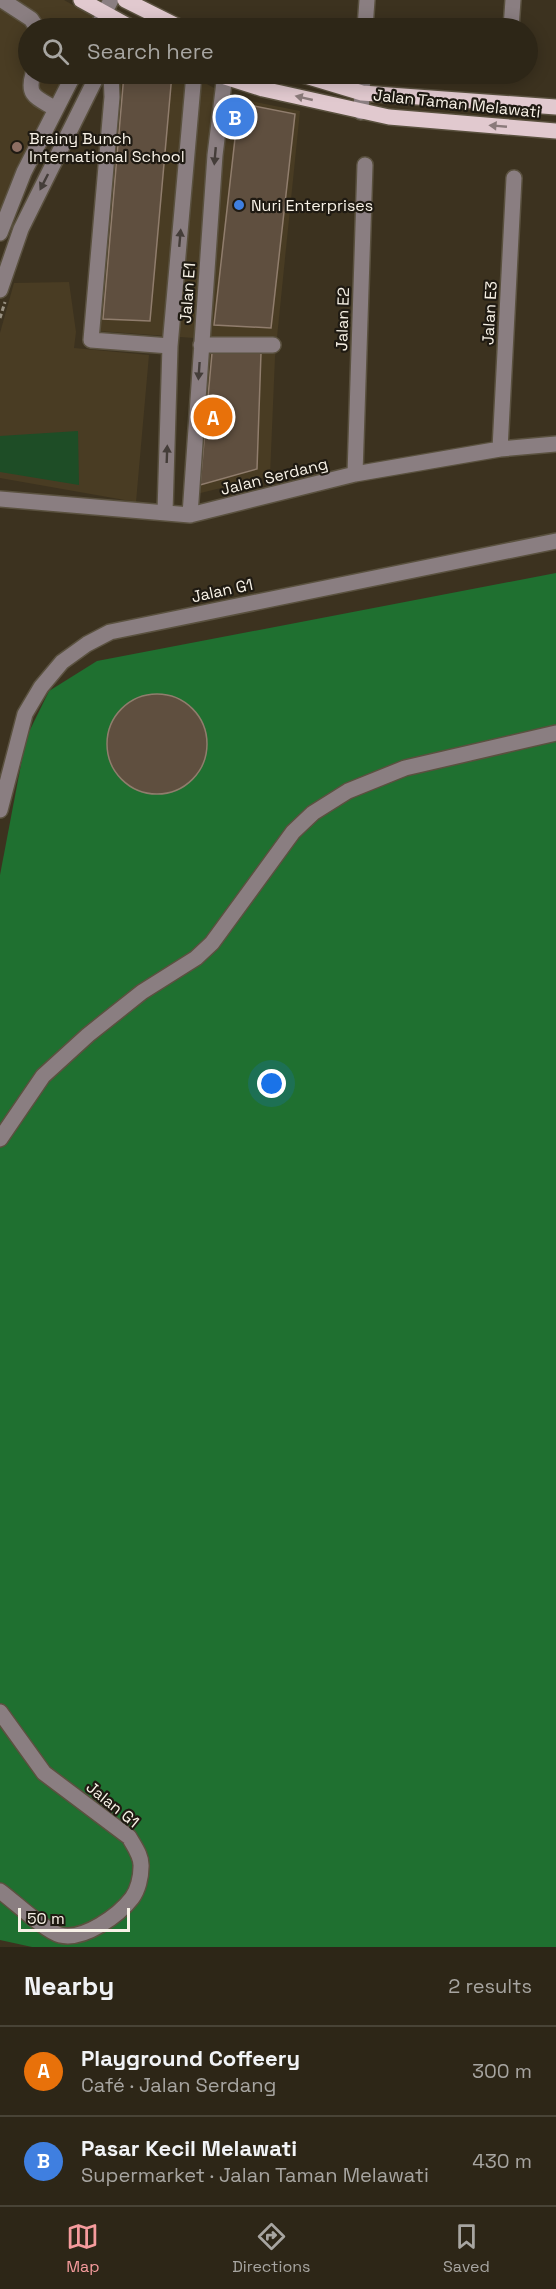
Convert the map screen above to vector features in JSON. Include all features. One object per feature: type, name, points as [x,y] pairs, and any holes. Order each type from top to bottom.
[{"type":"main road","points":[[81,0],[108,7]]},
{"type":"main road","points":[[129,2],[161,18]]},
{"type":"main road","name":"Jalan Taman Melawati","points":[[248,84],[389,117],[556,131]]},
{"type":"main road","name":"Jalan Taman Melawati","points":[[332,84],[362,93],[556,107]]},
{"type":"street","points":[[2,0],[29,18]]},
{"type":"street","points":[[366,18],[367,0]]},
{"type":"street","points":[[512,18],[513,0]]},
{"type":"street","points":[[126,18],[129,2]]},
{"type":"street","points":[[30,84],[29,88],[33,95],[56,109]]},
{"type":"street","points":[[0,233],[7,199],[24,172],[69,84]]},
{"type":"street","points":[[0,290],[21,229],[93,84]]},
{"type":"street","points":[[111,84],[91,340],[170,346]]},
{"type":"street","name":"Jalan E1","points":[[165,512],[170,346],[194,84]]},
{"type":"street","name":"Jalan E1","points":[[190,515],[220,84]]},
{"type":"street","points":[[361,112],[362,84]]},
{"type":"street","name":"Jalan E2","points":[[355,474],[365,165]]},
{"type":"street","name":"Jalan E3","points":[[500,449],[514,178]]},
{"type":"street","points":[[201,345],[273,345]]},
{"type":"street","name":"Jalan Serdang","points":[[0,499],[190,515],[355,474],[500,449],[556,444]]},
{"type":"street","name":"Jalan G1","points":[[0,810],[25,714],[41,687],[62,662],[87,644],[110,632],[556,541]]},
{"type":"street","points":[[0,1138],[50,1069],[142,992],[196,958],[212,943],[292,832],[313,813],[348,791],[405,768],[556,733]]},
{"type":"street","name":"Jalan G1","points":[[0,1712],[44,1773],[129,1837],[142,1865],[138,1887],[133,1897],[114,1916],[97,1927],[75,1934],[61,1935],[50,1930],[0,1891]]},
{"type":"shaded area","name":"Brainy Bunch International School","points":[[0,0],[64,0],[96,18],[18,18],[18,84],[65,84],[0,221]]},
{"type":"shaded area","points":[[112,84],[207,84],[231,97],[300,111],[275,357],[270,476],[184,497],[194,338],[84,330],[106,100]]},
{"type":"shaded area","points":[[69,282],[76,332],[74,348],[149,355],[136,502],[0,478],[0,333],[14,283]]},
{"type":"green space","points":[[78,431],[79,485],[0,472],[0,436]]},
{"type":"green space","points":[[556,573],[556,1947],[32,1947],[0,1940],[0,875],[26,738],[49,691],[97,661]]},
{"type":"building","points":[[123,84],[171,84],[150,321],[103,319]]},
{"type":"building","points":[[239,103],[295,114],[271,328],[214,325]]},
{"type":"building","points":[[212,353],[261,353],[257,469],[200,485]]},
{"type":"building","points":[[157,694],[176,697],[193,708],[204,725],[207,744],[204,763],[193,780],[176,791],[157,794],[138,791],[121,780],[110,763],[107,744],[110,725],[121,708],[138,697]]},
{"type":"place","name":"Pasar Kecil Melawati","points":[[235,117]]},
{"type":"place","name":"Brainy Bunch International School","points":[[17,147]]},
{"type":"place","name":"Nuri Enterprises","points":[[239,205]]},
{"type":"place","name":"Playground Coffeery","points":[[213,417]]}]
